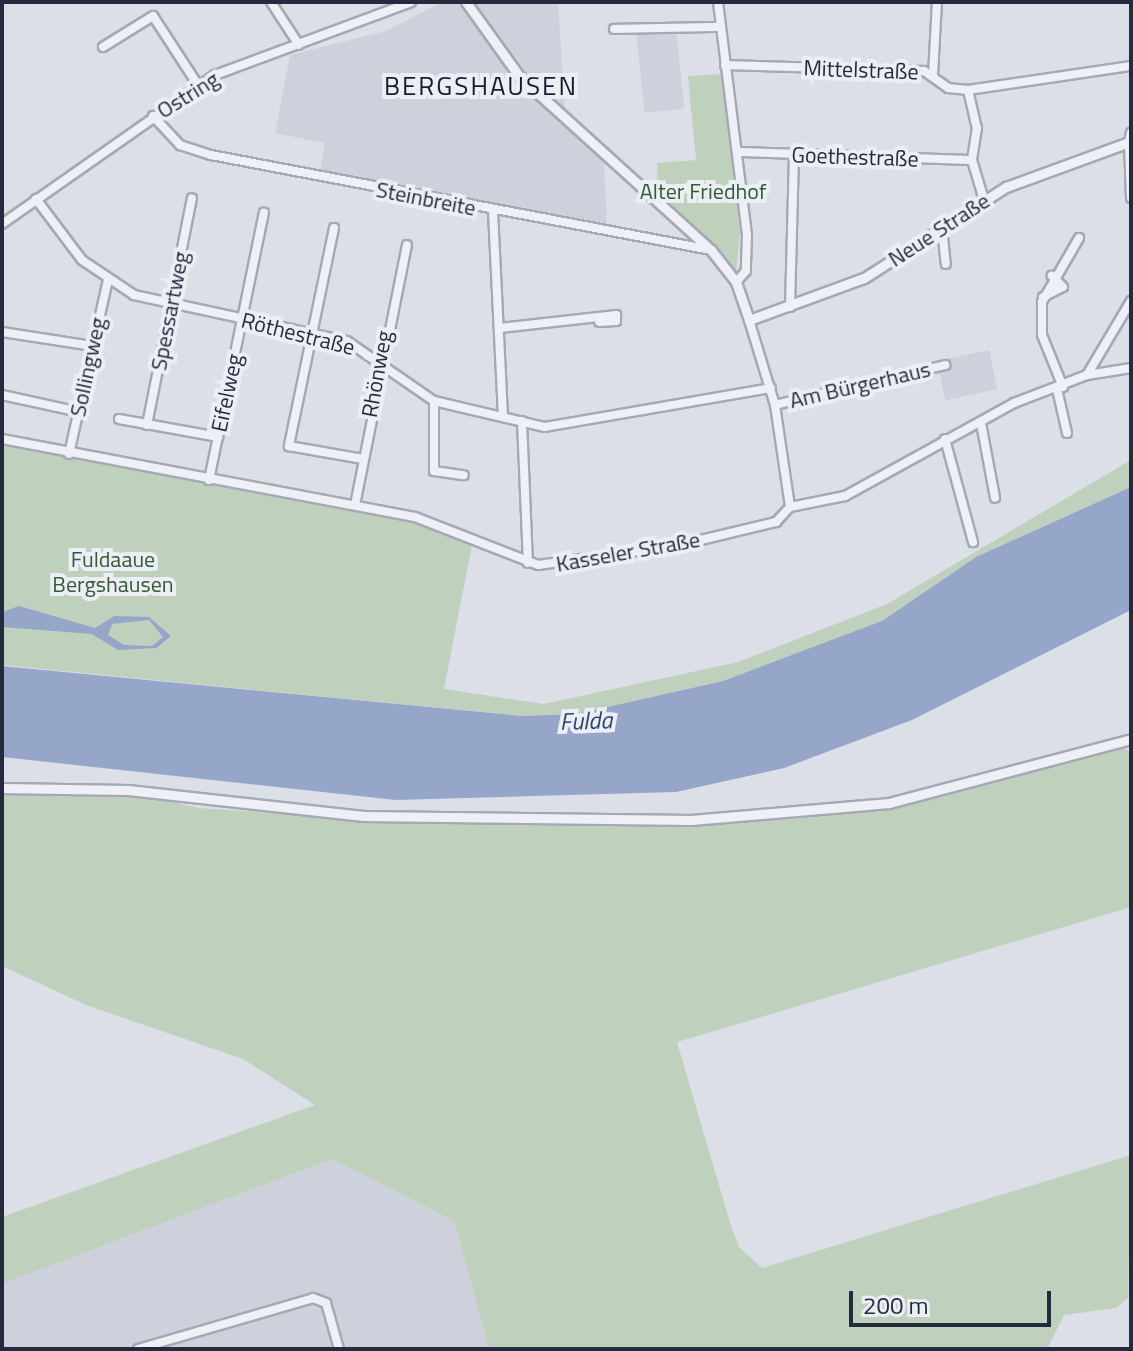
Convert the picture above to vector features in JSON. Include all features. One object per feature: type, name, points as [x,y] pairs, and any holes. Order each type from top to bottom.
[{"type":"street","points":[[271,2],[299,45]]},
{"type":"street","name":"Ostring","points":[[2,224],[198,85],[398,4],[411,2]]},
{"type":"street","points":[[718,2],[739,152],[747,262],[736,282]]},
{"type":"street","points":[[933,75],[937,2]]},
{"type":"street","points":[[466,5],[519,76],[711,250],[736,282],[771,388],[790,507]]},
{"type":"street","points":[[103,47],[153,16],[198,85]]},
{"type":"street","points":[[614,29],[721,27]]},
{"type":"street","name":"Mittelstraße","points":[[725,65],[933,75],[943,86],[968,90]]},
{"type":"street","points":[[984,200],[972,160],[977,128],[968,90],[1131,66]]},
{"type":"street","name":"Steinbreite","points":[[153,116],[194,150],[493,212],[711,250]]},
{"type":"street","points":[[1130,137],[1131,198]]},
{"type":"street","name":"Neue Straße","points":[[749,320],[864,278],[984,200],[1130,137]]},
{"type":"street","name":"Goethestraße","points":[[739,152],[972,160]]},
{"type":"street","points":[[790,307],[794,156]]},
{"type":"street","name":"Spessartweg","points":[[147,425],[192,198]]},
{"type":"street","name":"Röthestraße","points":[[36,199],[108,280],[170,306],[347,341],[434,401],[545,427],[771,388]]},
{"type":"street","points":[[493,212],[503,415]]},
{"type":"street","name":"Eifelweg","points":[[209,480],[264,213]]},
{"type":"street","points":[[334,228],[289,446],[363,459]]},
{"type":"street","points":[[942,228],[946,264]]},
{"type":"street","points":[[1067,433],[1060,388],[1042,335],[1043,297],[1052,276],[1079,238]]},
{"type":"street","name":"Rhönweg","points":[[355,505],[378,362],[407,245]]},
{"type":"street","points":[[1043,297],[1063,287],[1052,276]]},
{"type":"street","name":"Sollingweg","points":[[69,454],[108,280]]},
{"type":"street","points":[[1087,375],[1131,301]]},
{"type":"street","points":[[500,328],[599,322]]},
{"type":"street","points":[[2,332],[92,346]]},
{"type":"street","name":"Am Bürgerhaus","points":[[775,405],[945,365]]},
{"type":"street","name":"Kasseler Straße","points":[[2,439],[424,520],[528,563],[680,545],[776,522],[790,507],[839,499],[945,439],[1087,375],[1131,368]]},
{"type":"street","points":[[2,395],[79,412]]},
{"type":"street","points":[[434,401],[434,471],[464,475]]},
{"type":"street","points":[[119,419],[218,437]]},
{"type":"street","points":[[522,421],[528,563]]},
{"type":"street","points":[[981,423],[995,498]]},
{"type":"street","points":[[945,439],[973,542]]},
{"type":"street","points":[[2,788],[128,790],[364,816],[691,820],[889,803],[1113,747],[1131,739]]},
{"type":"street","points":[[138,1349],[313,1298],[326,1303],[339,1349]]},
{"type":"shaded area","points":[[558,2],[565,111],[559,121],[604,158],[607,229],[320,171],[325,143],[275,133],[290,55],[386,31],[440,3]]},
{"type":"shaded area","points":[[676,29],[684,109],[645,113],[636,33]]},
{"type":"shaded area","points":[[989,350],[997,389],[945,400],[937,361]]},
{"type":"shaded area","points":[[332,1159],[454,1221],[489,1349],[2,1349],[2,1284]]},
{"type":"green space","name":"Alter Friedhof","points":[[722,74],[740,233],[736,273],[658,194],[657,163],[696,160],[688,76]]},
{"type":"green space","name":"Fuldaaue Bergshausen","points":[[2,443],[406,519],[472,545],[444,689],[544,704],[738,662],[887,604],[1131,460],[1131,487],[976,557],[882,621],[804,652],[723,681],[576,714],[522,716],[2,665]]},
{"type":"green space","points":[[1123,747],[1131,753],[1131,907],[677,1042],[731,1226],[739,1247],[762,1268],[1131,1155],[1128,1298],[1116,1308],[1064,1315],[1047,1349],[489,1349],[454,1221],[332,1159],[2,1284],[2,1217],[315,1105],[243,1059],[86,1005],[2,966],[2,792],[128,792],[199,808],[394,821],[702,825],[892,809]]},
{"type":"water","name":"Fulda","points":[[1131,487],[1131,610],[912,720],[784,768],[676,792],[396,800],[2,757],[2,666],[522,716],[576,714],[723,681],[882,621],[976,557]]},
{"type":"water","points":[[19,606],[95,628],[114,616],[149,617],[171,636],[156,648],[118,650],[92,634],[2,627],[2,612]],"holes":[[[149,620],[163,637],[152,646],[124,645],[108,635],[112,624]]]},
{"type":"district","name":"BERGSHAUSEN","points":[[481,86]]}]
